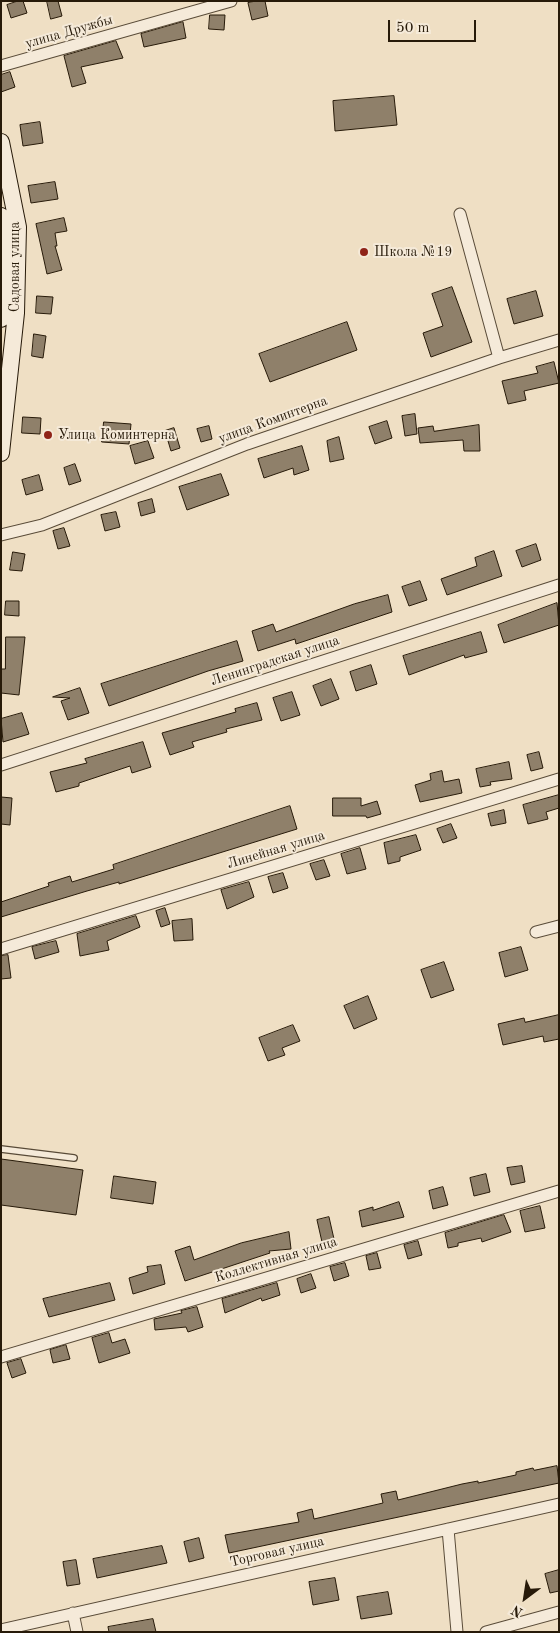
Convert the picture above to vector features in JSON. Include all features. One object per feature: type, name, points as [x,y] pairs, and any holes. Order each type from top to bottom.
[{"type":"street","name":"улица Дружбы","points":[[1,66],[232,1]]},
{"type":"street","name":"Садовая улица","points":[[1,142],[18,227],[16,313],[1,453]]},
{"type":"street","points":[[460,214],[499,358]]},
{"type":"street","name":"Садовая улица","points":[[1,216],[4,227],[1,319]]},
{"type":"street","name":"улица Коминтерна","points":[[1,535],[42,525],[247,444],[499,358],[559,340]]},
{"type":"street","name":"Ленинградская улица","points":[[1,765],[559,585]]},
{"type":"street","name":"Линейная улица","points":[[1,949],[559,779]]},
{"type":"street","points":[[536,932],[559,926]]},
{"type":"street","name":"Коллективная улица","points":[[1,1358],[559,1191]]},
{"type":"street","name":"Торговая улица","points":[[1,1630],[559,1504]]},
{"type":"street","points":[[448,1529],[457,1632]]},
{"type":"street","points":[[486,1632],[559,1612]]},
{"type":"street","points":[[73,1613],[77,1632]]},
{"type":"lane","points":[[1,1148],[74,1158]]},
{"type":"building","points":[[23,1],[27,13],[11,18],[7,5]]},
{"type":"building","points":[[47,1],[58,1],[62,16],[51,19]]},
{"type":"building","points":[[265,1],[268,16],[252,20],[248,3]]},
{"type":"building","points":[[210,15],[225,15],[224,30],[209,29]]},
{"type":"building","points":[[183,22],[186,38],[144,47],[141,34]]},
{"type":"building","points":[[116,41],[123,58],[81,67],[86,83],[72,87],[64,56]]},
{"type":"building","points":[[10,72],[15,87],[1,92],[1,75]]},
{"type":"building","points":[[394,96],[397,125],[335,131],[333,101]]},
{"type":"building","points":[[40,122],[43,143],[23,146],[20,125]]},
{"type":"building","points":[[55,182],[58,199],[31,203],[28,186]]},
{"type":"building","points":[[64,218],[67,231],[55,233],[57,246],[55,246],[62,270],[47,274],[36,224]]},
{"type":"building","points":[[452,287],[472,342],[431,357],[423,333],[443,326],[432,294]]},
{"type":"building","points":[[536,291],[543,316],[514,324],[507,299]]},
{"type":"building","points":[[37,296],[53,297],[51,314],[36,313]]},
{"type":"building","points":[[347,322],[357,350],[270,382],[259,354]]},
{"type":"building","points":[[34,334],[46,336],[43,358],[32,356]]},
{"type":"building","points":[[554,362],[559,383],[524,391],[526,400],[508,404],[502,381],[538,373],[536,367]]},
{"type":"building","points":[[415,414],[417,434],[405,436],[402,416]]},
{"type":"building","points":[[23,417],[41,418],[40,434],[22,433]]},
{"type":"building","points":[[387,421],[392,438],[375,444],[369,427]]},
{"type":"building","points":[[104,422],[131,424],[129,444],[102,442]]},
{"type":"building","points":[[479,425],[480,451],[464,451],[463,440],[420,443],[418,428],[433,426],[434,431]]},
{"type":"building","points":[[209,426],[212,439],[201,442],[197,429]]},
{"type":"building","points":[[174,428],[180,448],[171,451],[165,431]]},
{"type":"building","points":[[339,437],[344,459],[330,462],[327,441]]},
{"type":"building","points":[[148,441],[154,458],[135,464],[130,446]]},
{"type":"building","points":[[302,446],[309,470],[294,475],[293,468],[264,478],[258,459]]},
{"type":"building","points":[[75,464],[81,481],[69,485],[64,468]]},
{"type":"building","points":[[221,474],[229,495],[187,510],[179,487]]},
{"type":"building","points":[[39,475],[43,490],[26,495],[22,480]]},
{"type":"building","points":[[152,499],[155,512],[141,516],[138,503]]},
{"type":"building","points":[[116,512],[120,527],[105,531],[101,515]]},
{"type":"building","points":[[64,528],[70,546],[58,549],[53,531]]},
{"type":"building","points":[[536,544],[541,560],[522,567],[516,551]]},
{"type":"building","points":[[494,551],[502,576],[447,595],[441,579],[477,566],[475,558]]},
{"type":"building","points":[[13,552],[25,554],[22,571],[10,570]]},
{"type":"building","points":[[420,581],[427,600],[409,606],[402,587]]},
{"type":"building","points":[[388,595],[392,612],[296,644],[295,639],[258,651],[252,631],[273,624],[276,632],[354,604]]},
{"type":"building","points":[[6,601],[19,601],[19,616],[5,615]]},
{"type":"building","points":[[557,603],[559,625],[504,643],[498,625]]},
{"type":"building","points":[[481,632],[487,652],[465,658],[464,655],[409,675],[403,656]]},
{"type":"building","points":[[6,637],[25,637],[19,695],[1,693],[1,669],[5,669]]},
{"type":"building","points":[[237,641],[243,661],[208,671],[109,706],[101,684]]},
{"type":"building","points":[[371,665],[377,684],[356,691],[350,672]]},
{"type":"building","points":[[331,679],[339,699],[321,706],[313,686]]},
{"type":"building","points":[[80,688],[89,713],[68,720],[61,701],[70,698],[53,697]]},
{"type":"building","points":[[292,692],[300,715],[281,721],[273,698]]},
{"type":"building","points":[[257,703],[262,720],[226,729],[227,732],[192,742],[194,747],[170,755],[162,733],[236,712],[235,709]]},
{"type":"building","points":[[22,713],[29,734],[3,742],[1,719]]},
{"type":"building","points":[[143,742],[151,767],[132,773],[130,766],[79,783],[79,786],[56,792],[50,772],[87,763],[85,759]]},
{"type":"building","points":[[539,752],[543,768],[531,771],[527,755]]},
{"type":"building","points":[[509,762],[512,779],[490,782],[491,785],[480,787],[476,769]]},
{"type":"building","points":[[442,771],[444,782],[459,779],[462,793],[420,802],[415,785],[431,780],[430,774]]},
{"type":"building","points":[[559,795],[559,808],[546,812],[548,819],[528,824],[523,805]]},
{"type":"building","points":[[1,797],[12,798],[10,825],[1,824]]},
{"type":"building","points":[[333,798],[361,798],[361,806],[377,801],[381,814],[367,818],[366,816],[333,816]]},
{"type":"building","points":[[290,806],[297,829],[119,884],[119,882],[1,917],[1,902],[49,886],[48,883],[70,876],[72,882],[114,869],[113,865]]},
{"type":"building","points":[[504,810],[506,823],[491,826],[488,814]]},
{"type":"building","points":[[451,824],[457,838],[443,843],[437,829]]},
{"type":"building","points":[[416,835],[421,850],[400,857],[400,861],[388,864],[384,843]]},
{"type":"building","points":[[360,848],[366,869],[347,874],[341,854]]},
{"type":"building","points":[[324,860],[330,876],[316,880],[310,864]]},
{"type":"building","points":[[283,873],[288,888],[273,893],[268,877]]},
{"type":"building","points":[[249,882],[254,897],[227,909],[221,890]]},
{"type":"building","points":[[165,908],[170,924],[161,927],[156,911]]},
{"type":"building","points":[[136,916],[140,927],[107,941],[109,950],[80,956],[77,934]]},
{"type":"building","points":[[192,919],[193,940],[174,941],[172,921]]},
{"type":"building","points":[[56,941],[59,952],[35,959],[32,947]]},
{"type":"building","points":[[521,947],[528,970],[505,977],[499,953]]},
{"type":"building","points":[[8,955],[11,978],[1,979],[1,956]]},
{"type":"building","points":[[444,962],[454,990],[431,998],[421,970]]},
{"type":"building","points":[[368,996],[377,1019],[354,1029],[344,1006]]},
{"type":"building","points":[[559,1015],[559,1039],[544,1042],[543,1036],[503,1045],[498,1024],[524,1018],[525,1022]]},
{"type":"building","points":[[293,1025],[300,1041],[282,1048],[285,1055],[268,1061],[259,1038]]},
{"type":"building","points":[[1,1159],[83,1170],[76,1215],[1,1205]]},
{"type":"building","points":[[522,1166],[525,1182],[511,1185],[507,1168]]},
{"type":"building","points":[[486,1174],[490,1192],[474,1196],[470,1178]]},
{"type":"building","points":[[114,1176],[156,1182],[153,1204],[111,1198]]},
{"type":"building","points":[[443,1187],[448,1205],[433,1209],[429,1191]]},
{"type":"building","points":[[399,1202],[404,1217],[362,1227],[359,1211],[373,1207],[373,1210]]},
{"type":"building","points":[[540,1206],[545,1228],[525,1232],[520,1211]]},
{"type":"building","points":[[504,1215],[511,1232],[482,1242],[481,1238],[458,1243],[458,1246],[448,1248],[445,1233]]},
{"type":"building","points":[[329,1217],[334,1239],[322,1242],[317,1220]]},
{"type":"building","points":[[289,1232],[291,1249],[269,1251],[270,1253],[185,1281],[175,1251],[190,1246],[194,1260],[241,1243]]},
{"type":"building","points":[[418,1241],[422,1255],[408,1259],[404,1245]]},
{"type":"building","points":[[377,1253],[381,1268],[369,1270],[366,1256]]},
{"type":"building","points":[[345,1263],[349,1276],[334,1281],[330,1267]]},
{"type":"building","points":[[161,1265],[165,1284],[133,1294],[129,1278],[148,1272],[147,1267]]},
{"type":"building","points":[[311,1274],[316,1288],[301,1293],[297,1279]]},
{"type":"building","points":[[110,1283],[115,1300],[49,1317],[43,1299]]},
{"type":"building","points":[[277,1283],[280,1295],[262,1301],[261,1298],[225,1313],[222,1299]]},
{"type":"building","points":[[197,1307],[203,1327],[188,1332],[186,1327],[155,1330],[154,1319],[182,1313],[181,1311]]},
{"type":"building","points":[[109,1333],[112,1343],[125,1339],[130,1353],[99,1363],[92,1338]]},
{"type":"building","points":[[66,1345],[70,1359],[53,1363],[50,1350]]},
{"type":"building","points":[[21,1359],[26,1373],[12,1378],[7,1363]]},
{"type":"building","points":[[557,1466],[559,1483],[229,1553],[225,1535],[299,1522],[297,1513],[312,1509],[314,1519],[383,1503],[381,1494],[396,1491],[398,1500],[462,1484],[478,1481],[478,1483],[516,1475],[516,1472],[533,1468],[534,1470]]},
{"type":"building","points":[[199,1538],[204,1558],[189,1562],[184,1542]]},
{"type":"building","points":[[162,1546],[167,1563],[97,1578],[93,1559]]},
{"type":"building","points":[[76,1560],[80,1584],[67,1586],[63,1562]]},
{"type":"building","points":[[559,1570],[559,1591],[550,1593],[545,1574]]},
{"type":"building","points":[[335,1578],[339,1600],[313,1605],[309,1582]]},
{"type":"building","points":[[388,1592],[392,1614],[361,1619],[357,1597]]},
{"type":"building","points":[[153,1619],[156,1632],[109,1632],[108,1627]]},
{"type":"place","name":"Школа №19","points":[[364,252]]},
{"type":"place","name":"Улица Коминтерна","points":[[48,435]]}]
